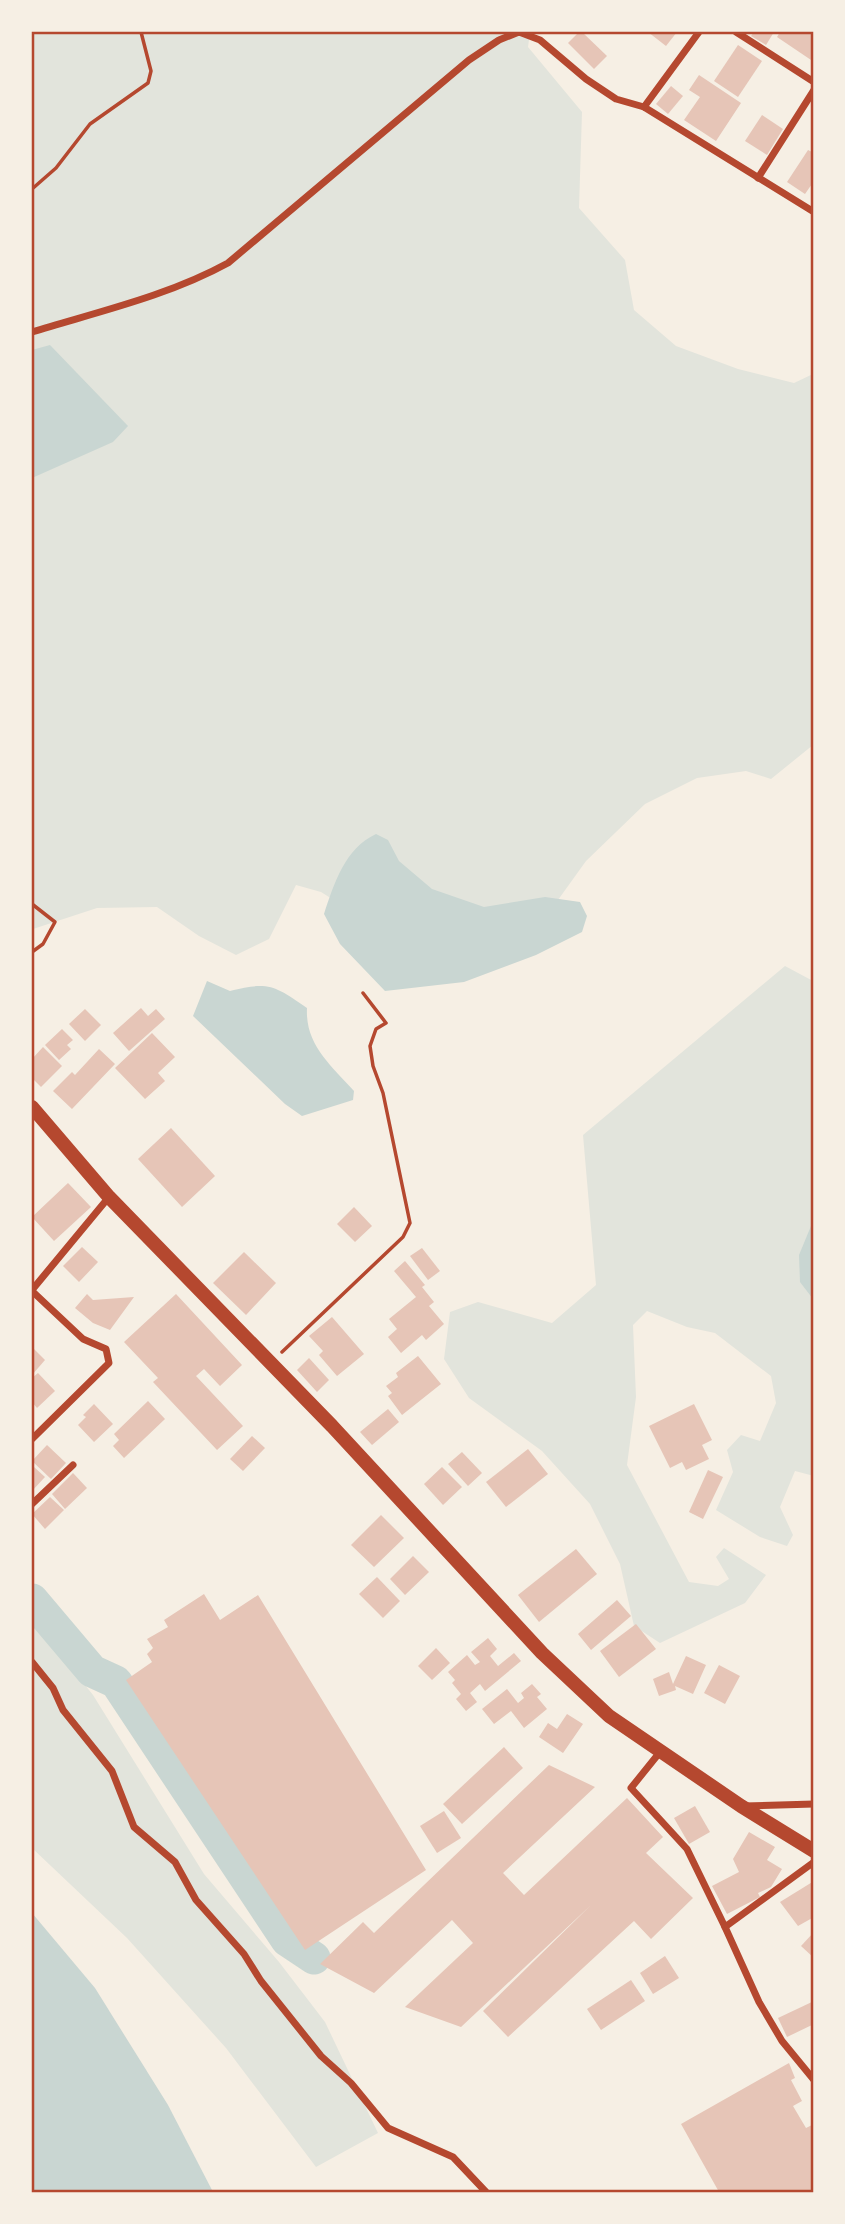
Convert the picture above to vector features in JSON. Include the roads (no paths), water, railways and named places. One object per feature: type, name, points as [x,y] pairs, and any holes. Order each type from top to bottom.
[{"type":"main road","points":[[32,1107],[109,1197],[332,1426],[542,1653],[609,1716],[741,1806],[814,1851]]},
{"type":"street","points":[[32,332],[145,297],[204,276],[228,263],[469,60],[499,40],[519,32],[540,40],[586,79],[616,99],[644,107],[814,212]]},
{"type":"street","points":[[644,107],[699,32]]},
{"type":"street","points":[[736,32],[814,82]]},
{"type":"street","points":[[758,178],[814,90]]},
{"type":"street","points":[[32,1439],[109,1363],[106,1349],[83,1339],[33,1286],[109,1197]]},
{"type":"street","points":[[32,1504],[73,1465]]},
{"type":"street","points":[[32,1662],[52,1688],[63,1710],[111,1771],[134,1827],[175,1862],[196,1900],[244,1954],[261,1981],[320,2056],[351,2083],[388,2129],[453,2157],[486,2193]]},
{"type":"street","points":[[661,1751],[631,1788],[687,1849],[759,2002],[782,2041],[814,2080]]},
{"type":"street","points":[[741,1806],[814,1804]]},
{"type":"street","points":[[726,1927],[814,1862]]},
{"type":"waterway","points":[[32,1600],[92,1671],[116,1682],[287,1940],[314,1958]]}]
